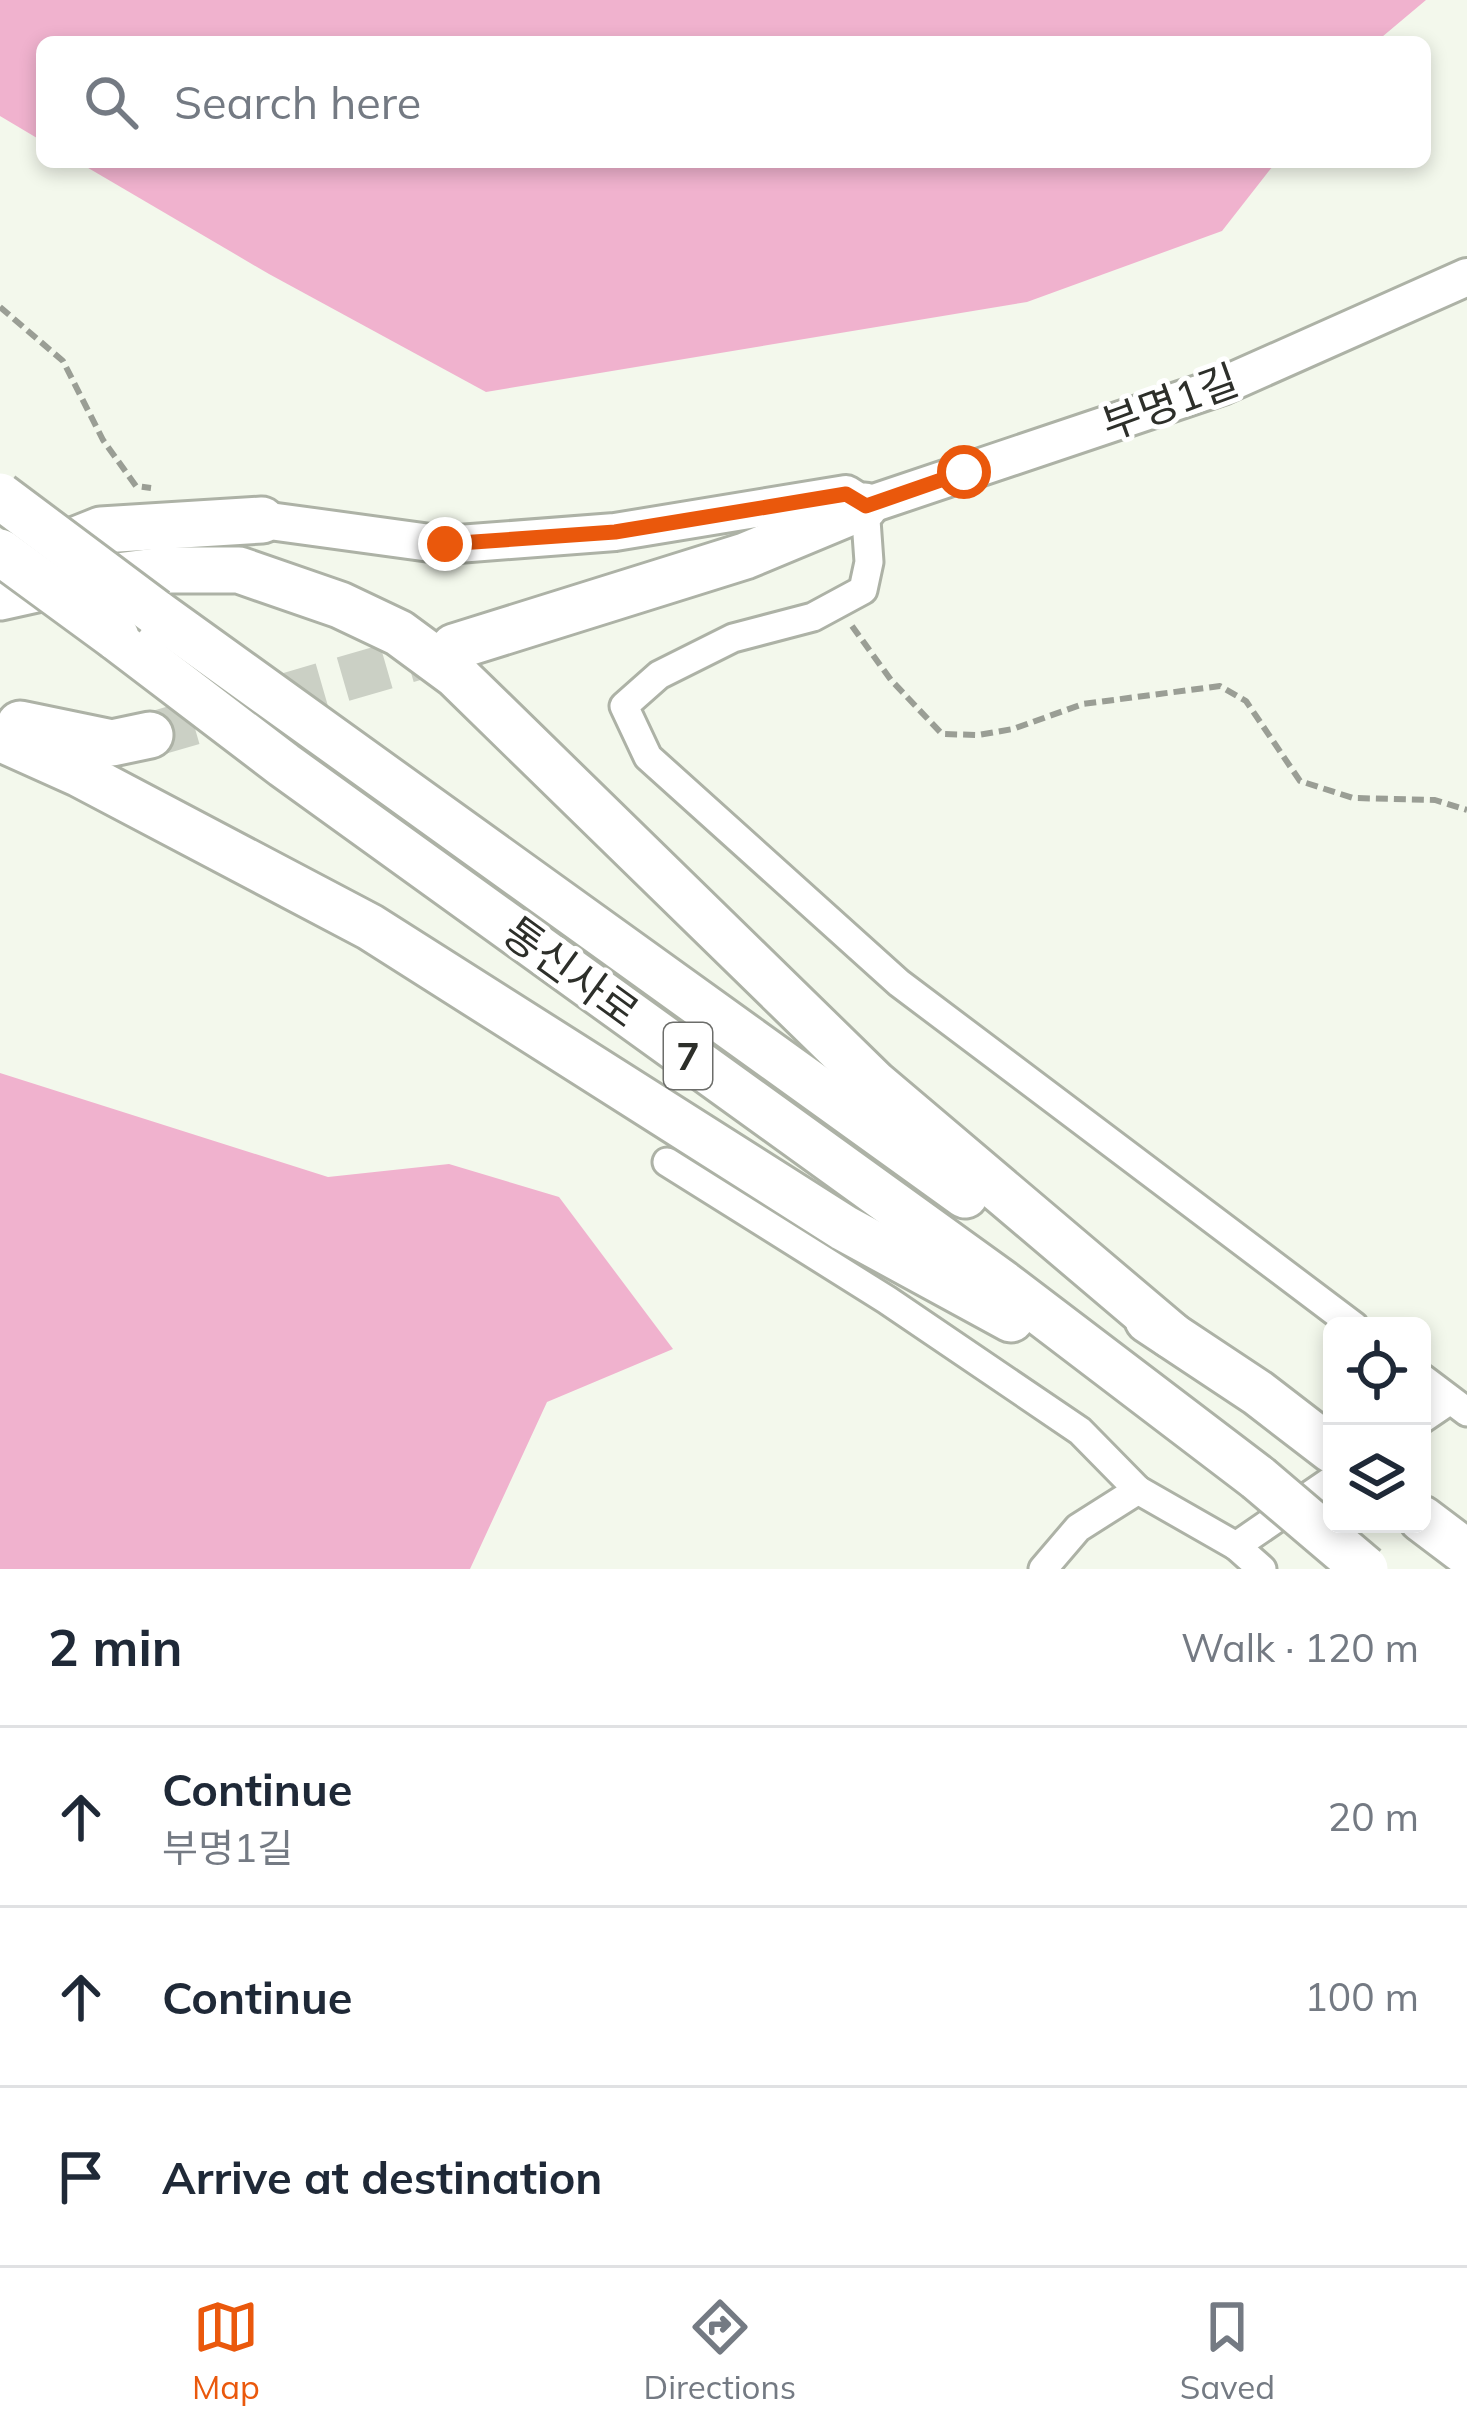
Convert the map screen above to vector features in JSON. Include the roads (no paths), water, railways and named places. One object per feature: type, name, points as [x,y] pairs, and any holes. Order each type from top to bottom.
[{"type":"highway","name":"통신사로","points":[[0,496],[561,908],[1039,1247],[1258,1393],[1323,1443]]},
{"type":"highway","points":[[454,647],[745,556],[866,506]]},
{"type":"highway","points":[[0,568],[101,530],[262,520]]},
{"type":"highway","name":"통신사로","points":[[0,552],[284,765],[1002,1283],[1258,1478],[1365,1569]]},
{"type":"highway","points":[[0,597],[164,570],[238,570],[340,605],[399,633],[456,674],[875,1084],[1171,1335]]},
{"type":"highway","points":[[0,717],[112,743],[150,735]]},
{"type":"highway","points":[[0,738],[80,774],[370,927],[844,1228],[1134,1386]]},
{"type":"highway","points":[[1431,1526],[1467,1553]]},
{"type":"street","name":"부명1길","points":[[866,506],[1222,386],[1467,277]]},
{"type":"street","points":[[262,520],[445,544],[615,532],[846,494],[866,506],[869,562],[863,590],[813,617],[733,638],[659,675],[624,706],[648,757],[899,983],[1342,1317]]},
{"type":"street","points":[[667,1162],[887,1300],[1080,1431],[1138,1490],[1236,1546],[1262,1569]]},
{"type":"street","points":[[1431,1385],[1459,1406]]},
{"type":"street","points":[[1236,1546],[1323,1486]]},
{"type":"street","points":[[1043,1569],[1078,1528],[1138,1490]]},
{"type":"tunnel","points":[[150,735],[454,647]]}]
